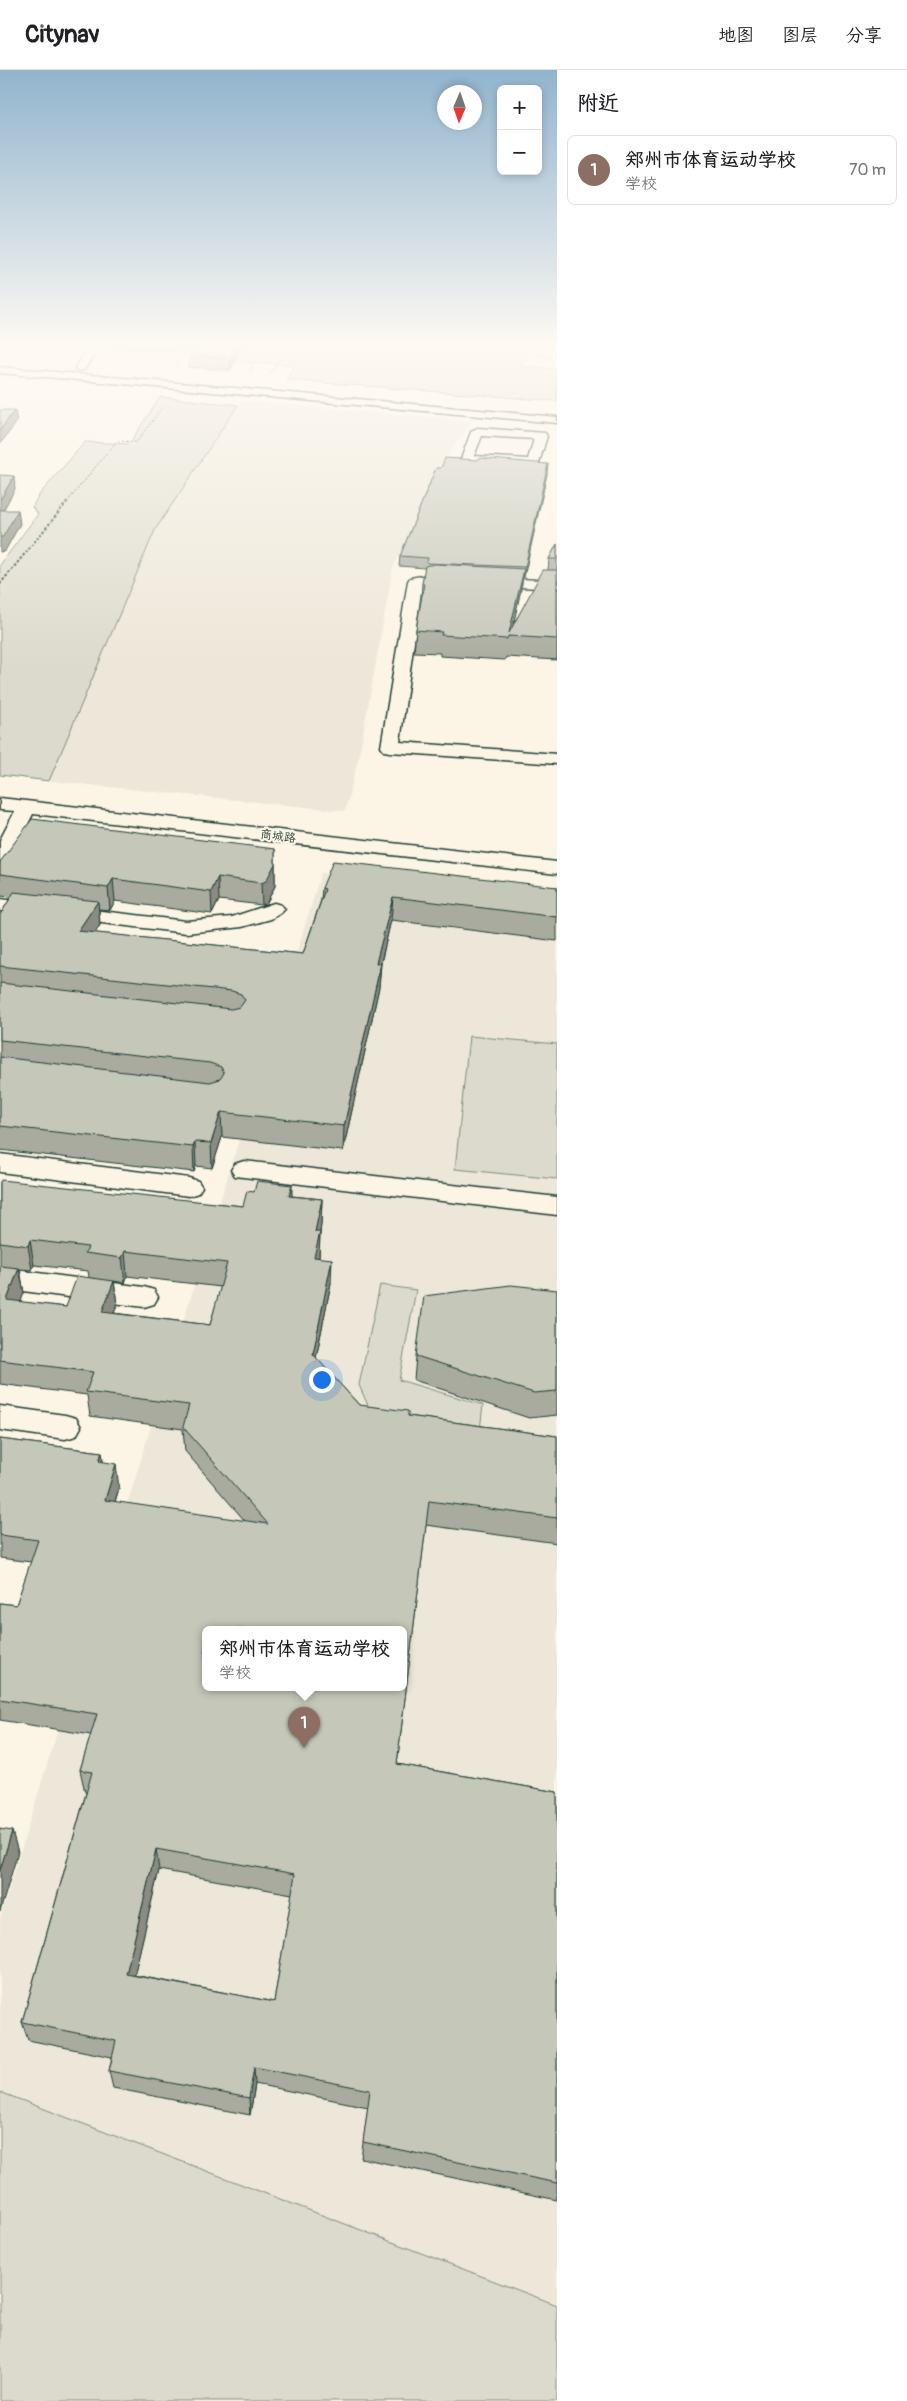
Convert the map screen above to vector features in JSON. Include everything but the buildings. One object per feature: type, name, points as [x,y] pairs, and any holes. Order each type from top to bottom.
[{"type":"main road","points":[[470,452],[467,459],[533,463],[536,452]]},
{"type":"main road","points":[[557,585],[433,578],[415,581],[390,747],[557,759]]},
{"type":"main road","name":"商城路","points":[[0,804],[557,868]]},
{"type":"main road","points":[[0,859],[26,808]]},
{"type":"main road","points":[[0,906],[186,927],[217,926],[252,920],[274,909]]},
{"type":"main road","points":[[0,1163],[189,1187]]},
{"type":"main road","points":[[244,1170],[557,1206]]},
{"type":"main road","points":[[0,1278],[144,1297]]},
{"type":"main road","points":[[0,1418],[65,1427]]},
{"type":"path","points":[[0,584],[108,452]]},
{"type":"shaded area","points":[[77,452],[207,452],[155,530],[49,781],[0,775],[0,565],[38,514],[32,507],[39,495]]},
{"type":"shaded area","points":[[207,452],[450,452],[440,466],[393,568],[359,756],[345,811],[49,781],[155,530]]},
{"type":"shaded area","points":[[321,873],[557,899],[557,2305],[0,2092],[0,1918]]},
{"type":"shaded area","points":[[469,1036],[557,1044],[557,1179],[455,1169]]},
{"type":"shaded area","points":[[380,1285],[416,1290],[399,1380],[483,1405],[479,1438],[376,1424],[359,1385]]},
{"type":"shaded area","points":[[0,2092],[557,2305],[557,2401],[0,2401]]},
{"type":"place","name":"郑州市体育运动学校","points":[[304,1748]]}]
